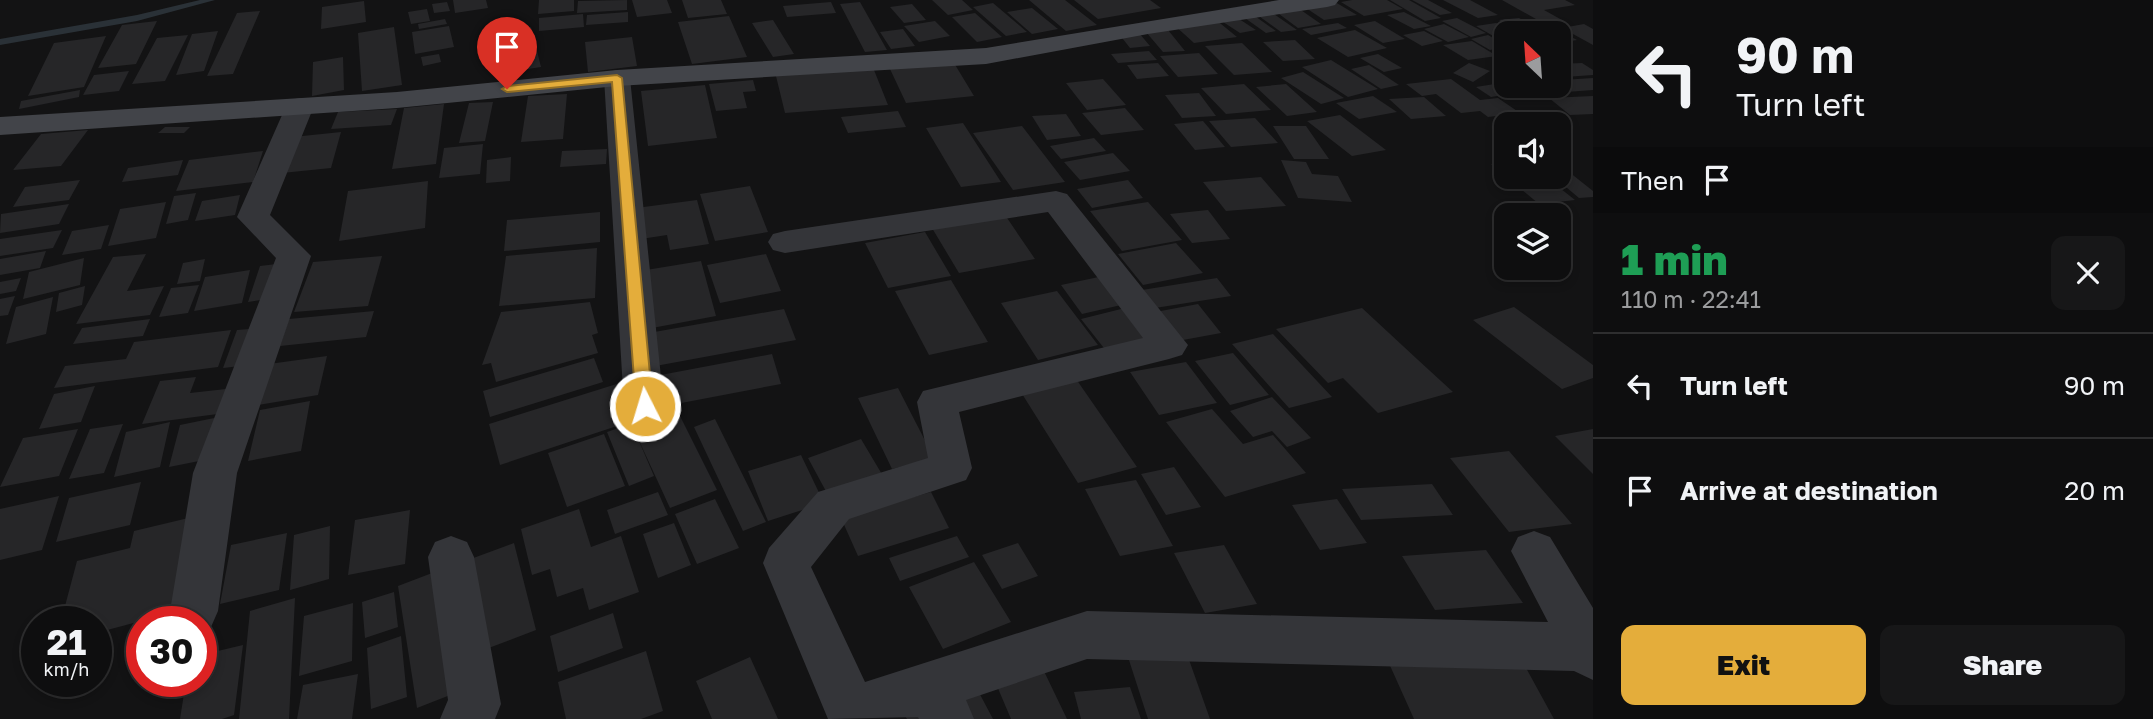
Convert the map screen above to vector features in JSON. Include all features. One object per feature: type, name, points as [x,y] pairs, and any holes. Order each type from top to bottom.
[{"type":"street","points":[[0,126],[397,100],[617,78],[986,55],[1327,0]]},
{"type":"street","points":[[617,78],[645,406]]},
{"type":"street","points":[[195,606],[215,473],[294,256],[253,217],[300,106]]},
{"type":"street","points":[[785,242],[1056,201],[1169,345],[937,402],[951,468],[834,505],[786,564],[852,713],[939,703],[1087,635],[1591,651]]},
{"type":"street","points":[[1534,551],[1591,651]]},
{"type":"street","points":[[450,557],[475,704],[467,719]]},
{"type":"building","points":[[453,0],[486,0],[488,8],[455,13]]},
{"type":"building","points":[[539,0],[574,0],[574,11],[538,14]]},
{"type":"building","points":[[627,0],[627,10],[577,13],[578,1]]},
{"type":"building","points":[[632,0],[667,0],[672,13],[637,17]]},
{"type":"building","points":[[682,0],[721,0],[727,14],[688,18]]},
{"type":"building","points":[[932,0],[962,0],[973,10],[948,15]]},
{"type":"building","points":[[1029,0],[1065,0],[1097,25],[1066,31]]},
{"type":"building","points":[[1074,0],[1150,0],[1161,8],[1098,19]]},
{"type":"building","points":[[1387,0],[1403,9],[1364,16],[1341,2]]},
{"type":"building","points":[[1390,0],[1409,0],[1441,18],[1425,21]]},
{"type":"building","points":[[1412,0],[1428,0],[1452,13],[1440,15]]},
{"type":"building","points":[[1443,0],[1470,0],[1498,15],[1478,18]]},
{"type":"building","points":[[1502,0],[1565,0],[1575,5],[1544,10],[1562,20],[1539,21]]},
{"type":"building","points":[[364,1],[366,22],[321,29],[322,7]]},
{"type":"building","points":[[447,2],[450,11],[434,13],[432,4]]},
{"type":"building","points":[[831,2],[836,13],[787,17],[783,6]]},
{"type":"building","points":[[860,2],[887,50],[865,52],[840,4]]},
{"type":"building","points":[[1335,2],[1357,15],[1324,20],[1303,6]]},
{"type":"building","points":[[993,3],[1027,32],[1006,36],[973,7]]},
{"type":"building","points":[[912,4],[926,20],[904,23],[890,7]]},
{"type":"building","points":[[1032,8],[1058,29],[1032,34],[1007,12]]},
{"type":"building","points":[[1298,8],[1321,24],[1298,28],[1275,11]]},
{"type":"building","points":[[427,9],[430,21],[411,24],[408,12]]},
{"type":"building","points":[[260,11],[233,74],[207,76],[237,13]]},
{"type":"building","points":[[628,12],[628,22],[586,25],[587,15]]},
{"type":"building","points":[[1271,12],[1297,30],[1281,32],[1256,14]]},
{"type":"building","points":[[1404,12],[1431,26],[1414,29],[1387,15]]},
{"type":"building","points":[[975,13],[1002,37],[977,42],[952,17]]},
{"type":"building","points":[[583,14],[584,27],[539,31],[539,18]]},
{"type":"building","points":[[1252,14],[1276,31],[1266,33],[1242,16]]},
{"type":"building","points":[[729,16],[747,57],[692,64],[678,22]]},
{"type":"building","points":[[1236,17],[1256,30],[1240,33],[1220,20]]},
{"type":"building","points":[[1457,18],[1486,33],[1471,37],[1442,21]]},
{"type":"building","points":[[1519,18],[1524,21],[1501,21]]},
{"type":"building","points":[[445,19],[447,24],[419,29],[418,24]]},
{"type":"building","points":[[1215,19],[1237,37],[1194,43],[1173,24]]},
{"type":"building","points":[[773,20],[794,54],[773,57],[752,23]]},
{"type":"building","points":[[157,21],[136,64],[98,68],[122,25]]},
{"type":"building","points":[[935,21],[950,36],[919,42],[904,26]]},
{"type":"building","points":[[1375,21],[1405,39],[1383,43],[1354,25]]},
{"type":"building","points":[[1338,23],[1347,28],[1311,35],[1302,29]]},
{"type":"building","points":[[1494,23],[1494,36],[1476,26]]},
{"type":"building","points":[[1444,24],[1469,37],[1448,42],[1424,29]]},
{"type":"building","points":[[1584,24],[1593,29],[1593,45],[1572,33],[1572,26]]},
{"type":"building","points":[[449,26],[454,47],[415,54],[412,32]]},
{"type":"building","points":[[394,27],[402,85],[362,91],[358,33]]},
{"type":"building","points":[[531,27],[541,67],[501,73],[493,32]]},
{"type":"building","points":[[903,29],[915,46],[891,49],[880,32]]},
{"type":"building","points":[[1168,30],[1185,51],[1163,52],[1146,32]]},
{"type":"building","points":[[1355,30],[1387,48],[1348,57],[1317,38]]},
{"type":"building","points":[[218,31],[204,71],[176,75],[192,34]]},
{"type":"building","points":[[1424,31],[1443,41],[1422,46],[1403,35]]},
{"type":"building","points":[[1139,33],[1150,46],[1130,48],[1119,34]]},
{"type":"building","points":[[188,35],[165,81],[132,84],[157,38]]},
{"type":"building","points":[[1488,35],[1494,38],[1494,49],[1490,50],[1471,39]]},
{"type":"building","points":[[106,36],[84,87],[28,96],[54,43]]},
{"type":"building","points":[[632,37],[637,66],[588,72],[585,42]]},
{"type":"building","points":[[1295,40],[1315,59],[1283,61],[1263,42]]},
{"type":"building","points":[[1472,41],[1494,56],[1468,60],[1443,45]]},
{"type":"building","points":[[1242,43],[1272,72],[1234,75],[1205,46]]},
{"type":"building","points":[[1149,51],[1157,60],[1118,63],[1111,54]]},
{"type":"building","points":[[1199,53],[1218,74],[1178,77],[1160,56]]},
{"type":"building","points":[[439,54],[441,62],[423,66],[421,57]]},
{"type":"building","points":[[1378,54],[1402,68],[1384,72],[1360,58]]},
{"type":"building","points":[[343,57],[344,90],[312,96],[313,62]]},
{"type":"building","points":[[1331,60],[1378,89],[1348,97],[1302,67]]},
{"type":"building","points":[[954,63],[974,96],[906,103],[890,69]]},
{"type":"building","points":[[1158,63],[1169,76],[1137,79],[1127,65]]},
{"type":"building","points":[[1469,63],[1490,71],[1473,82],[1453,73]]},
{"type":"building","points":[[1572,63],[1582,63],[1593,70],[1593,75],[1572,76]]},
{"type":"building","points":[[872,65],[888,105],[785,113],[775,72]]},
{"type":"building","points":[[1369,65],[1399,85],[1381,89],[1351,69]]},
{"type":"building","points":[[129,71],[119,91],[83,95],[94,75]]},
{"type":"building","points":[[1303,72],[1344,98],[1321,104],[1281,78]]},
{"type":"building","points":[[1593,78],[1593,90],[1572,92],[1572,79]]},
{"type":"building","points":[[1103,79],[1126,105],[1087,110],[1066,83]]},
{"type":"building","points":[[1451,79],[1480,100],[1498,98],[1519,112],[1494,112],[1494,116],[1488,117],[1480,111],[1461,113],[1436,94],[1422,96],[1406,84]]},
{"type":"building","points":[[753,80],[756,91],[743,92],[747,108],[716,111],[709,84]]},
{"type":"building","points":[[1244,84],[1271,110],[1226,114],[1201,88]]},
{"type":"building","points":[[1286,84],[1317,112],[1287,116],[1256,87]]},
{"type":"building","points":[[1494,84],[1494,97],[1491,97],[1476,87]]},
{"type":"building","points":[[705,85],[717,138],[648,146],[641,91]]},
{"type":"building","points":[[80,90],[79,97],[19,109],[21,101]]},
{"type":"building","points":[[1199,93],[1216,116],[1182,118],[1165,95]]},
{"type":"building","points":[[567,94],[563,139],[521,142],[528,96]]},
{"type":"building","points":[[1373,96],[1397,112],[1359,119],[1336,103]]},
{"type":"building","points":[[1593,96],[1593,114],[1571,115],[1571,112],[1566,112],[1549,98]]},
{"type":"building","points":[[1424,97],[1446,116],[1411,119],[1389,99]]},
{"type":"building","points":[[493,102],[485,141],[459,143],[469,103]]},
{"type":"building","points":[[444,104],[436,164],[392,169],[404,108]]},
{"type":"building","points":[[1125,108],[1144,130],[1101,135],[1082,113]]},
{"type":"building","points":[[397,109],[391,125],[331,129],[338,112]]},
{"type":"building","points":[[898,111],[906,127],[848,133],[841,117]]},
{"type":"building","points":[[1066,114],[1081,136],[1047,140],[1032,116]]},
{"type":"building","points":[[1340,115],[1386,150],[1352,156],[1307,121]]},
{"type":"building","points":[[1255,118],[1278,143],[1231,147],[1209,121]]},
{"type":"building","points":[[1203,121],[1225,147],[1195,150],[1174,124]]},
{"type":"building","points":[[963,123],[1001,182],[961,187],[926,128]]},
{"type":"building","points":[[1022,126],[1065,182],[1013,190],[973,133]]},
{"type":"building","points":[[1273,126],[1306,126],[1329,159],[1294,159]]},
{"type":"building","points":[[165,127],[190,127],[184,133],[158,133]]},
{"type":"building","points":[[88,130],[61,166],[13,170],[41,134]]},
{"type":"building","points":[[341,132],[331,168],[282,173],[293,137]]},
{"type":"building","points":[[1094,138],[1106,151],[1061,159],[1050,146]]},
{"type":"building","points":[[483,144],[480,174],[439,178],[444,148]]},
{"type":"building","points":[[607,149],[606,164],[560,167],[562,151]]},
{"type":"building","points":[[263,151],[253,182],[176,191],[189,160]]},
{"type":"building","points":[[1113,153],[1130,171],[1080,180],[1064,162]]},
{"type":"building","points":[[511,157],[510,181],[486,183],[487,160]]},
{"type":"building","points":[[183,160],[178,175],[122,182],[128,168]]},
{"type":"building","points":[[1281,160],[1306,162],[1312,174],[1338,176],[1352,202],[1298,198]]},
{"type":"building","points":[[1571,174],[1593,191],[1593,197],[1579,198],[1568,189],[1571,189]]},
{"type":"building","points":[[1261,177],[1286,206],[1226,211],[1203,182]]},
{"type":"building","points":[[80,180],[69,200],[13,207],[25,187]]},
{"type":"building","points":[[1128,180],[1143,198],[1092,208],[1077,189]]},
{"type":"building","points":[[428,181],[425,228],[339,241],[348,191]]},
{"type":"building","points":[[750,186],[768,232],[715,241],[700,194]]},
{"type":"building","points":[[1521,189],[1561,189],[1575,200],[1548,203],[1538,203]]},
{"type":"building","points":[[196,193],[188,220],[166,224],[174,196]]},
{"type":"building","points":[[240,195],[235,215],[195,221],[202,201]]},
{"type":"building","points":[[697,200],[709,244],[670,250],[667,235],[641,239],[636,208]]},
{"type":"building","points":[[166,202],[156,238],[108,246],[120,209]]},
{"type":"building","points":[[1148,202],[1182,240],[1122,251],[1090,211]]},
{"type":"building","points":[[69,204],[59,224],[0,233],[1,214]]},
{"type":"building","points":[[1208,210],[1230,239],[1192,243],[1170,214]]},
{"type":"building","points":[[600,212],[600,242],[504,251],[507,220]]},
{"type":"building","points":[[1005,215],[1035,259],[959,273],[932,228]]},
{"type":"building","points":[[109,225],[101,249],[62,255],[72,231]]},
{"type":"building","points":[[62,230],[53,248],[0,256],[0,239]]},
{"type":"building","points":[[925,232],[951,276],[888,288],[865,243]]},
{"type":"building","points":[[1176,243],[1203,273],[1143,285],[1118,254]]},
{"type":"building","points":[[597,248],[595,298],[499,306],[506,256]]},
{"type":"building","points":[[46,251],[40,268],[0,275],[0,259]]},
{"type":"building","points":[[146,254],[127,291],[164,286],[150,315],[76,324],[113,257]]},
{"type":"building","points":[[766,254],[781,291],[720,303],[707,265]]},
{"type":"building","points":[[382,256],[368,306],[294,312],[313,262]]},
{"type":"building","points":[[84,258],[80,285],[23,299],[29,272]]},
{"type":"building","points":[[205,259],[200,281],[177,284],[183,263]]},
{"type":"building","points":[[701,261],[716,316],[652,328],[640,271]]},
{"type":"building","points":[[285,263],[274,298],[248,302],[260,266]]},
{"type":"building","points":[[250,270],[242,303],[194,311],[205,277]]},
{"type":"building","points":[[1108,275],[1130,303],[1082,314],[1061,285]]},
{"type":"building","points":[[21,278],[16,291],[0,294],[0,282]]},
{"type":"building","points":[[1217,278],[1231,296],[1155,308],[1142,290]]},
{"type":"building","points":[[951,280],[988,342],[929,355],[895,291]]},
{"type":"building","points":[[199,285],[188,313],[159,317],[171,288]]},
{"type":"building","points":[[85,286],[82,305],[56,312],[59,293]]},
{"type":"building","points":[[1057,291],[1098,345],[1038,360],[1001,303]]},
{"type":"building","points":[[15,296],[8,315],[0,316],[0,299]]},
{"type":"building","points":[[53,297],[46,334],[6,344],[16,307]]},
{"type":"building","points":[[590,302],[598,333],[592,335],[598,353],[496,382],[491,363],[482,365],[501,312]]},
{"type":"building","points":[[1198,304],[1221,333],[1172,342],[1150,313]]},
{"type":"building","points":[[1133,306],[1161,338],[1107,352],[1081,319]]},
{"type":"building","points":[[1514,307],[1593,365],[1593,378],[1562,389],[1473,320]]},
{"type":"building","points":[[1362,308],[1453,392],[1378,413],[1343,378],[1328,383],[1276,329]]},
{"type":"building","points":[[784,309],[796,340],[650,367],[643,334]]},
{"type":"building","points":[[374,311],[366,337],[280,346],[289,319]]},
{"type":"building","points":[[150,319],[143,336],[73,344],[82,328]]},
{"type":"building","points":[[263,328],[249,365],[223,368],[237,330]]},
{"type":"building","points":[[231,330],[218,367],[54,388],[65,366],[126,359],[134,342]]},
{"type":"building","points":[[1273,334],[1332,397],[1289,408],[1232,344]]},
{"type":"building","points":[[1233,353],[1269,395],[1230,405],[1195,361]]},
{"type":"building","points":[[772,354],[781,384],[655,408],[650,377]]},
{"type":"building","points":[[327,356],[318,395],[258,405],[269,364]]},
{"type":"building","points":[[594,358],[603,382],[490,417],[483,391]]},
{"type":"building","points":[[1186,362],[1217,403],[1159,415],[1130,372]]},
{"type":"building","points":[[1074,376],[1137,467],[1078,483],[1019,389]]},
{"type":"building","points":[[196,377],[190,393],[235,388],[225,413],[142,424],[160,381]]},
{"type":"building","points":[[623,382],[638,419],[500,465],[489,424]]},
{"type":"building","points":[[95,386],[81,422],[39,429],[54,394]]},
{"type":"building","points":[[898,388],[934,458],[892,469],[858,398]]},
{"type":"building","points":[[1272,397],[1311,438],[1287,447],[1272,431],[1253,437],[1230,411]]},
{"type":"building","points":[[310,401],[301,451],[248,461],[260,410]]},
{"type":"building","points":[[676,408],[717,490],[670,508],[636,434],[654,476],[629,486],[607,432]]},
{"type":"building","points":[[1212,409],[1243,444],[1273,435],[1306,473],[1225,497],[1166,422]]},
{"type":"building","points":[[224,416],[214,458],[169,467],[180,425]]},
{"type":"building","points":[[715,419],[766,522],[743,531],[694,427]]},
{"type":"building","points":[[170,422],[160,467],[114,477],[126,432]]},
{"type":"building","points":[[123,424],[104,473],[69,479],[90,429]]},
{"type":"building","points":[[78,429],[59,476],[0,487],[23,438]]},
{"type":"building","points":[[1593,429],[1593,474],[1555,436]]},
{"type":"building","points":[[604,434],[625,486],[567,507],[548,453]]},
{"type":"building","points":[[861,439],[883,476],[828,495],[808,458]]},
{"type":"building","points":[[1509,451],[1572,524],[1509,532],[1450,458]]},
{"type":"building","points":[[801,455],[824,503],[768,521],[748,471]]},
{"type":"building","points":[[1174,467],[1201,507],[1166,515],[1141,474]]},
{"type":"building","points":[[1136,480],[1173,546],[1120,556],[1085,489]]},
{"type":"building","points":[[141,482],[130,525],[56,542],[69,498]]},
{"type":"building","points":[[1432,484],[1453,515],[1361,520],[1342,489]]},
{"type":"building","points":[[658,492],[668,515],[615,534],[607,510]]},
{"type":"building","points":[[931,492],[949,528],[858,556],[841,518]]},
{"type":"building","points":[[59,496],[42,550],[0,560],[0,509]]},
{"type":"building","points":[[715,499],[739,548],[697,564],[675,514]]},
{"type":"building","points":[[1337,499],[1367,543],[1320,550],[1292,505]]},
{"type":"building","points":[[579,509],[591,547],[621,536],[639,592],[589,610],[583,588],[557,597],[550,569],[532,575],[521,529]]},
{"type":"building","points":[[410,510],[405,564],[348,575],[355,520]]},
{"type":"building","points":[[201,515],[186,606],[126,606],[126,625],[112,629],[112,606],[65,606],[77,561],[130,548],[134,531]]},
{"type":"building","points":[[674,523],[691,565],[658,578],[643,534]]},
{"type":"building","points":[[330,526],[329,579],[290,590],[294,535]]},
{"type":"building","points":[[287,533],[279,590],[220,604],[231,545]]},
{"type":"building","points":[[957,536],[969,557],[900,581],[889,558]]},
{"type":"building","points":[[514,543],[536,630],[486,649],[468,560]]},
{"type":"building","points":[[1018,543],[1038,576],[1002,589],[982,555]]},
{"type":"building","points":[[1224,545],[1257,604],[1205,613],[1174,553]]},
{"type":"building","points":[[1486,550],[1523,603],[1435,610],[1402,556]]},
{"type":"building","points":[[974,562],[1011,622],[943,649],[909,587]]},
{"type":"building","points":[[440,570],[463,690],[417,708],[398,586]]},
{"type":"building","points":[[394,592],[398,627],[365,638],[362,602]]},
{"type":"building","points":[[295,598],[289,719],[239,719],[250,611]]},
{"type":"building","points":[[353,603],[352,661],[299,676],[304,616]]},
{"type":"building","points":[[613,613],[623,648],[558,672],[550,636]]},
{"type":"building","points":[[401,636],[407,697],[371,709],[367,648]]},
{"type":"building","points":[[243,645],[234,715],[222,719],[180,719],[183,697],[217,697],[217,651]]},
{"type":"building","points":[[1383,650],[1519,655],[1554,719],[1414,719]]},
{"type":"building","points":[[646,651],[663,711],[641,719],[566,719],[558,682]]},
{"type":"building","points":[[1187,654],[1210,719],[1148,719],[1128,657]]},
{"type":"building","points":[[750,657],[778,719],[712,719],[696,681]]},
{"type":"building","points":[[1041,665],[1067,719],[1011,719],[994,679]]},
{"type":"building","points":[[358,674],[352,719],[297,719],[303,685]]},
{"type":"building","points":[[975,685],[993,719],[907,719],[904,714]]},
{"type":"building","points":[[1130,687],[1141,719],[1081,719],[1074,692]]},
{"type":"waterway","points":[[0,42],[137,18],[211,0]]},
{"type":"route","points":[[507,89],[617,78],[645,406]]}]
